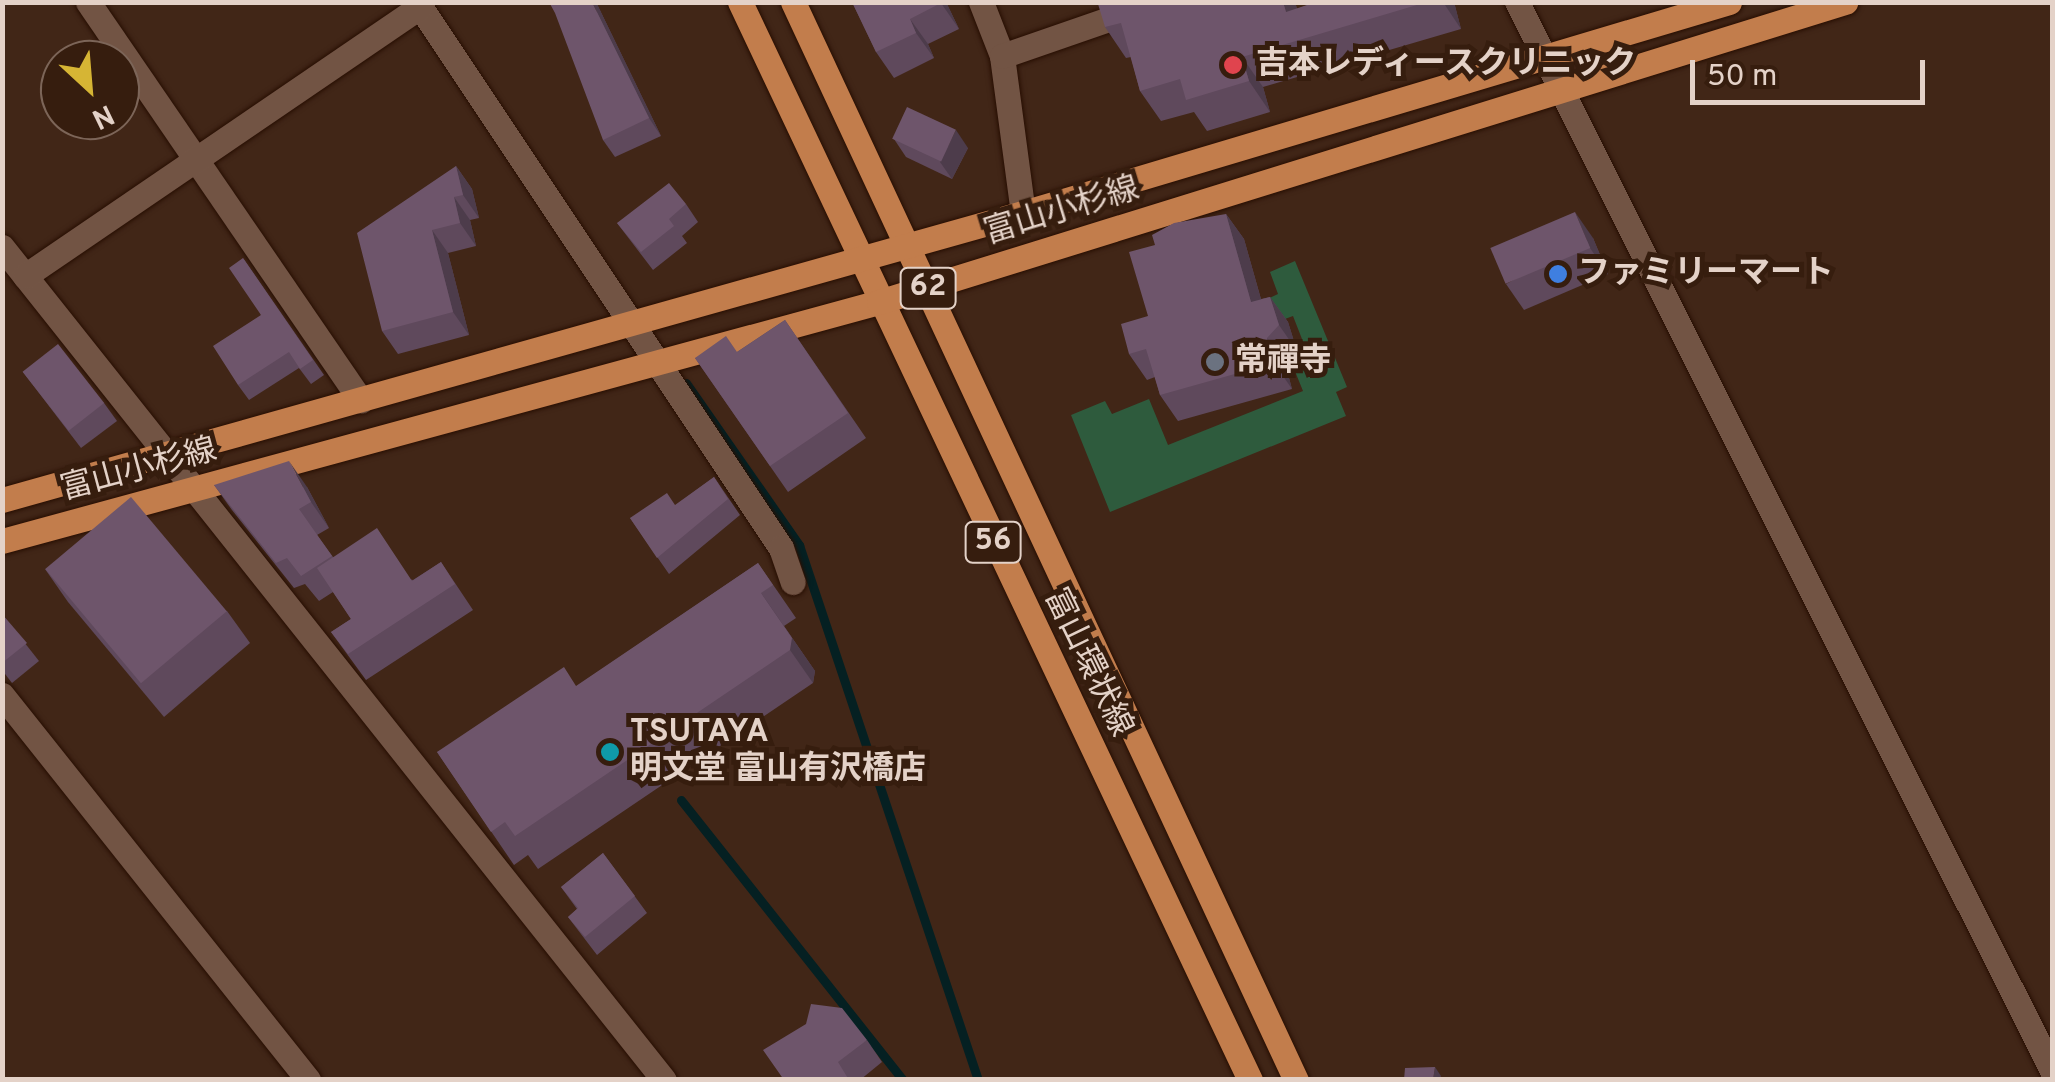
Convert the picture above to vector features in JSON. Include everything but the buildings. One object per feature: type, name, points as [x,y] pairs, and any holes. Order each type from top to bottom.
[{"type":"main road","name":"富山環状線","points":[[740,2],[858,259],[1250,1080]]},
{"type":"main road","name":"富山環状線","points":[[793,2],[1296,1080]]},
{"type":"main road","name":"富山小杉線","points":[[2,500],[1023,214],[1546,62],[1730,2]]},
{"type":"main road","name":"富山小杉線","points":[[2,541],[879,302],[1844,2]]},
{"type":"street","points":[[88,2],[361,401]]},
{"type":"street","points":[[981,2],[1002,56],[1023,214]]},
{"type":"street","points":[[1002,56],[1158,2]]},
{"type":"street","points":[[1517,2],[2052,1070]]},
{"type":"street","points":[[26,276],[418,5],[781,548],[794,582]]},
{"type":"street","points":[[2,248],[664,1080]]},
{"type":"street","points":[[2,696],[308,1080]]},
{"type":"green space","points":[[1295,261],[1347,387],[1336,392],[1346,416],[1110,512],[1071,415],[1105,401],[1112,414],[1149,399],[1168,445],[1303,391],[1292,364],[1309,357],[1293,316],[1274,323],[1265,300],[1278,294],[1270,272]]},
{"type":"waterway","points":[[686,383],[799,545],[978,1080]]},
{"type":"waterway","points":[[681,800],[903,1080]]},
{"type":"place","name":"吉本レディースクリニック","points":[[1233,65]]},
{"type":"place","name":"ファミリーマート","points":[[1558,274]]},
{"type":"place","name":"常禪寺","points":[[1215,362]]},
{"type":"place","name":"TSUTAYA 明文堂 富山有沢橋店","points":[[610,752]]}]
